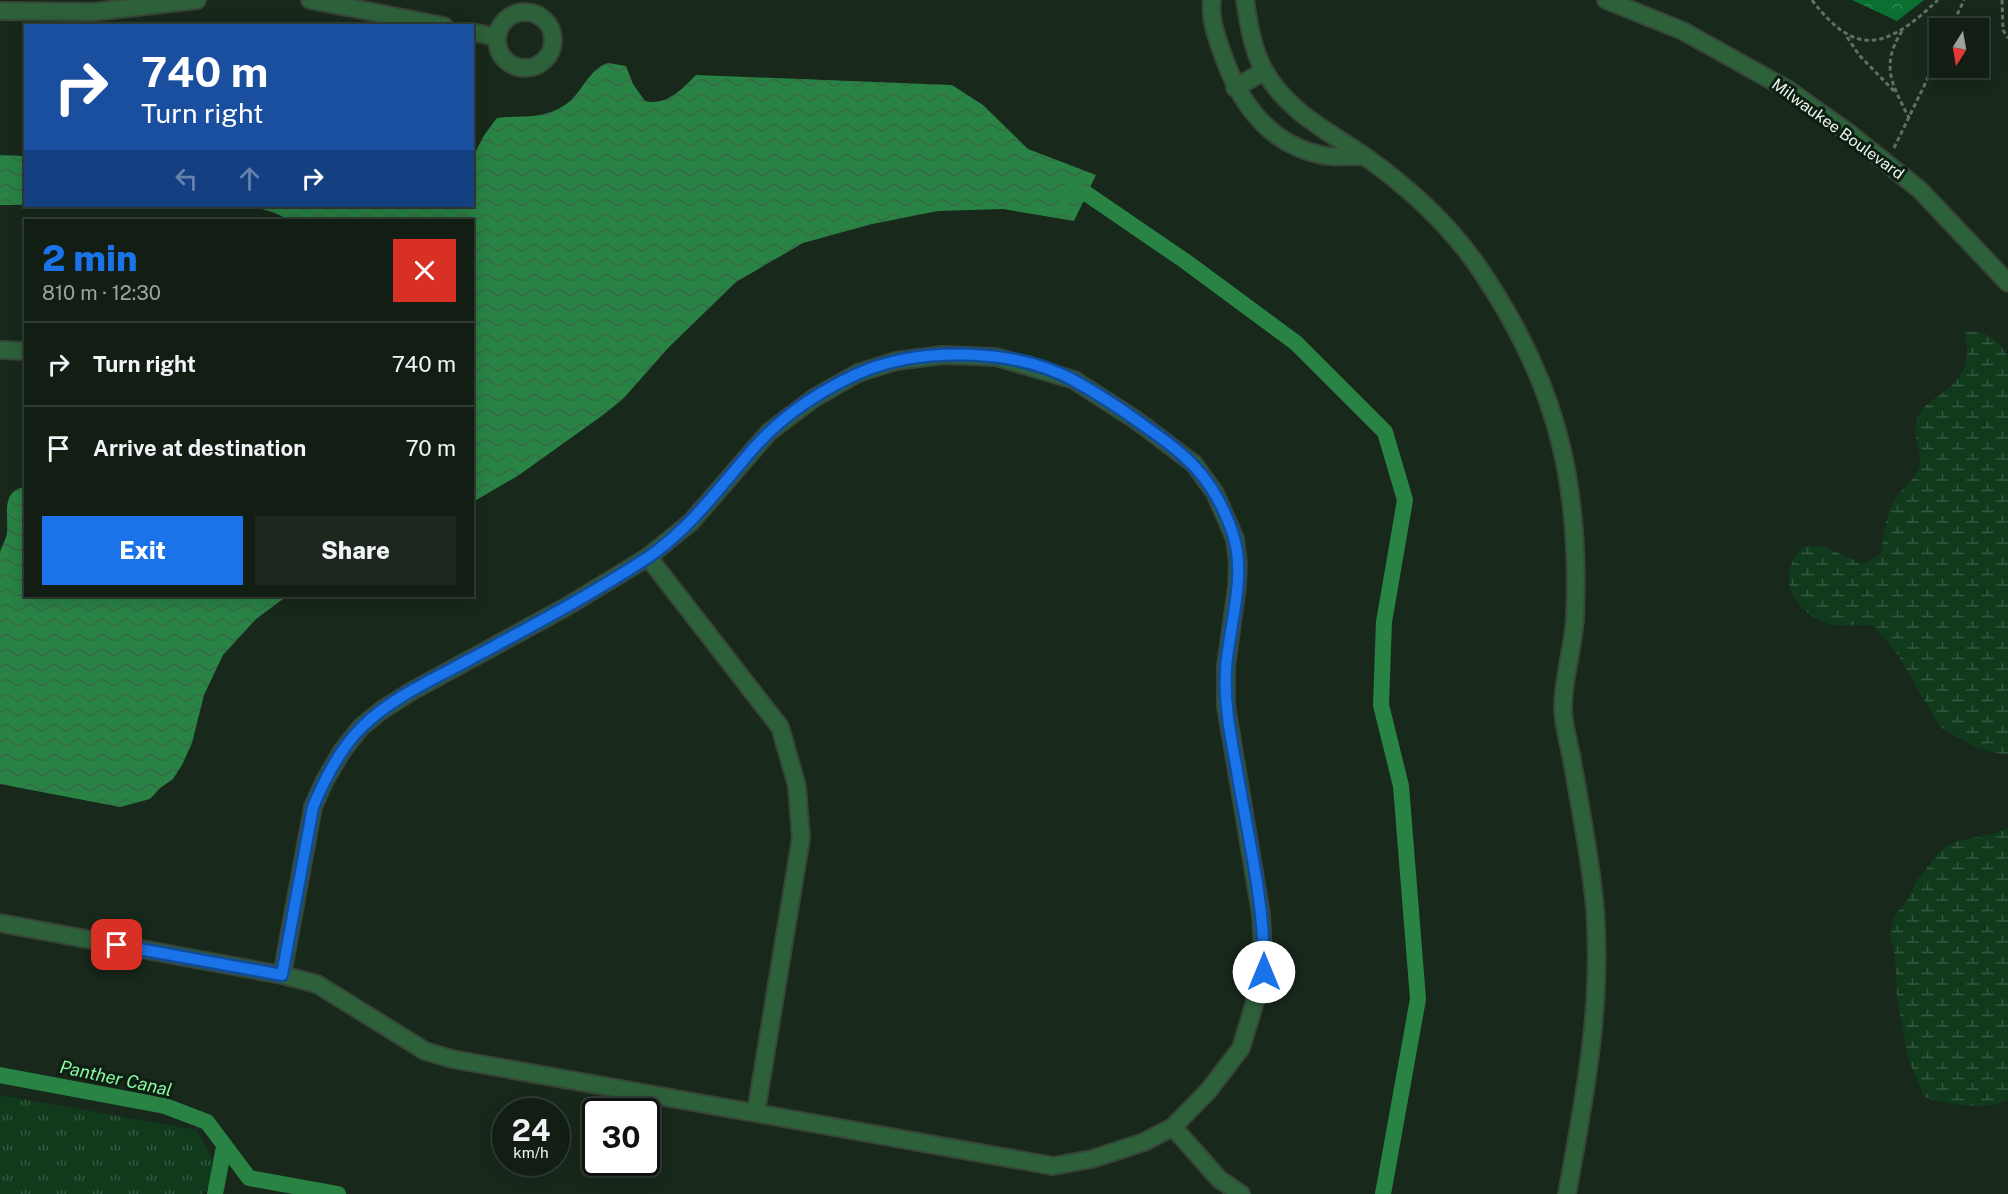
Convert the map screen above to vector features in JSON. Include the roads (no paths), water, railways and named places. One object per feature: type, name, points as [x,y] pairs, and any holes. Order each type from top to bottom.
[{"type":"street","points":[[0,11],[94,12],[196,0]]},
{"type":"street","points":[[310,0],[434,24]]},
{"type":"street","points":[[1212,0],[1211,9],[1219,44],[1235,88],[1262,125],[1298,148],[1323,156],[1364,156]]},
{"type":"street","points":[[1245,0],[1251,40],[1264,71],[1293,109],[1364,156],[1419,197],[1441,220],[1501,300],[1534,366],[1554,416],[1571,489],[1577,574],[1575,622],[1563,708],[1593,896],[1598,977],[1588,1078],[1568,1194]]},
{"type":"street","name":"Milwaukee Boulevard","points":[[1606,0],[1683,31],[1787,89],[1920,190],[2008,283]]},
{"type":"street","points":[[474,32],[496,37]]},
{"type":"street","points":[[1235,88],[1264,71]]},
{"type":"street","points":[[0,350],[24,351]]},
{"type":"street","points":[[0,923],[282,975],[317,984],[425,1051],[452,1059],[1053,1166],[1092,1159],[1143,1142],[1173,1127],[1209,1090],[1241,1048],[1264,972],[1261,914],[1226,706],[1226,666],[1236,602],[1238,564],[1234,539],[1226,516],[1206,477],[1194,464],[1116,406],[1074,380],[1054,372],[996,357],[943,355],[896,361],[858,373],[814,398],[785,418],[751,451],[691,522],[648,557],[558,612],[412,691],[361,727],[324,782],[313,807],[282,975]]},
{"type":"street","points":[[648,557],[780,727],[797,786],[801,838],[756,1112]]},
{"type":"street","points":[[1173,1127],[1219,1179],[1241,1194]]},
{"type":"water","points":[[608,63],[626,66],[633,84],[645,101],[653,102],[674,95],[696,75],[952,85],[983,105],[1028,149],[1096,175],[1074,221],[1003,209],[938,211],[872,224],[803,243],[736,282],[668,348],[623,399],[603,415],[519,475],[474,501],[474,219],[286,219],[248,207],[474,207],[474,159],[481,140],[497,118],[540,115],[556,110],[576,95],[595,71]]},
{"type":"water","points":[[0,155],[24,156],[24,205],[0,205]]},
{"type":"water","points":[[24,487],[24,597],[286,597],[256,619],[223,655],[204,695],[192,743],[182,765],[173,779],[150,799],[120,807],[0,784],[0,552],[7,533],[7,505],[12,493]]},
{"type":"waterway","points":[[1064,194],[1087,194],[1185,261],[1296,343],[1385,432],[1405,500],[1384,622],[1381,705],[1401,786],[1418,999],[1383,1194]]},
{"type":"waterway","name":"Panther Canal","points":[[0,1075],[165,1106],[207,1122],[249,1178],[338,1194]]},
{"type":"waterway","points":[[215,1194],[224,1147]]}]
